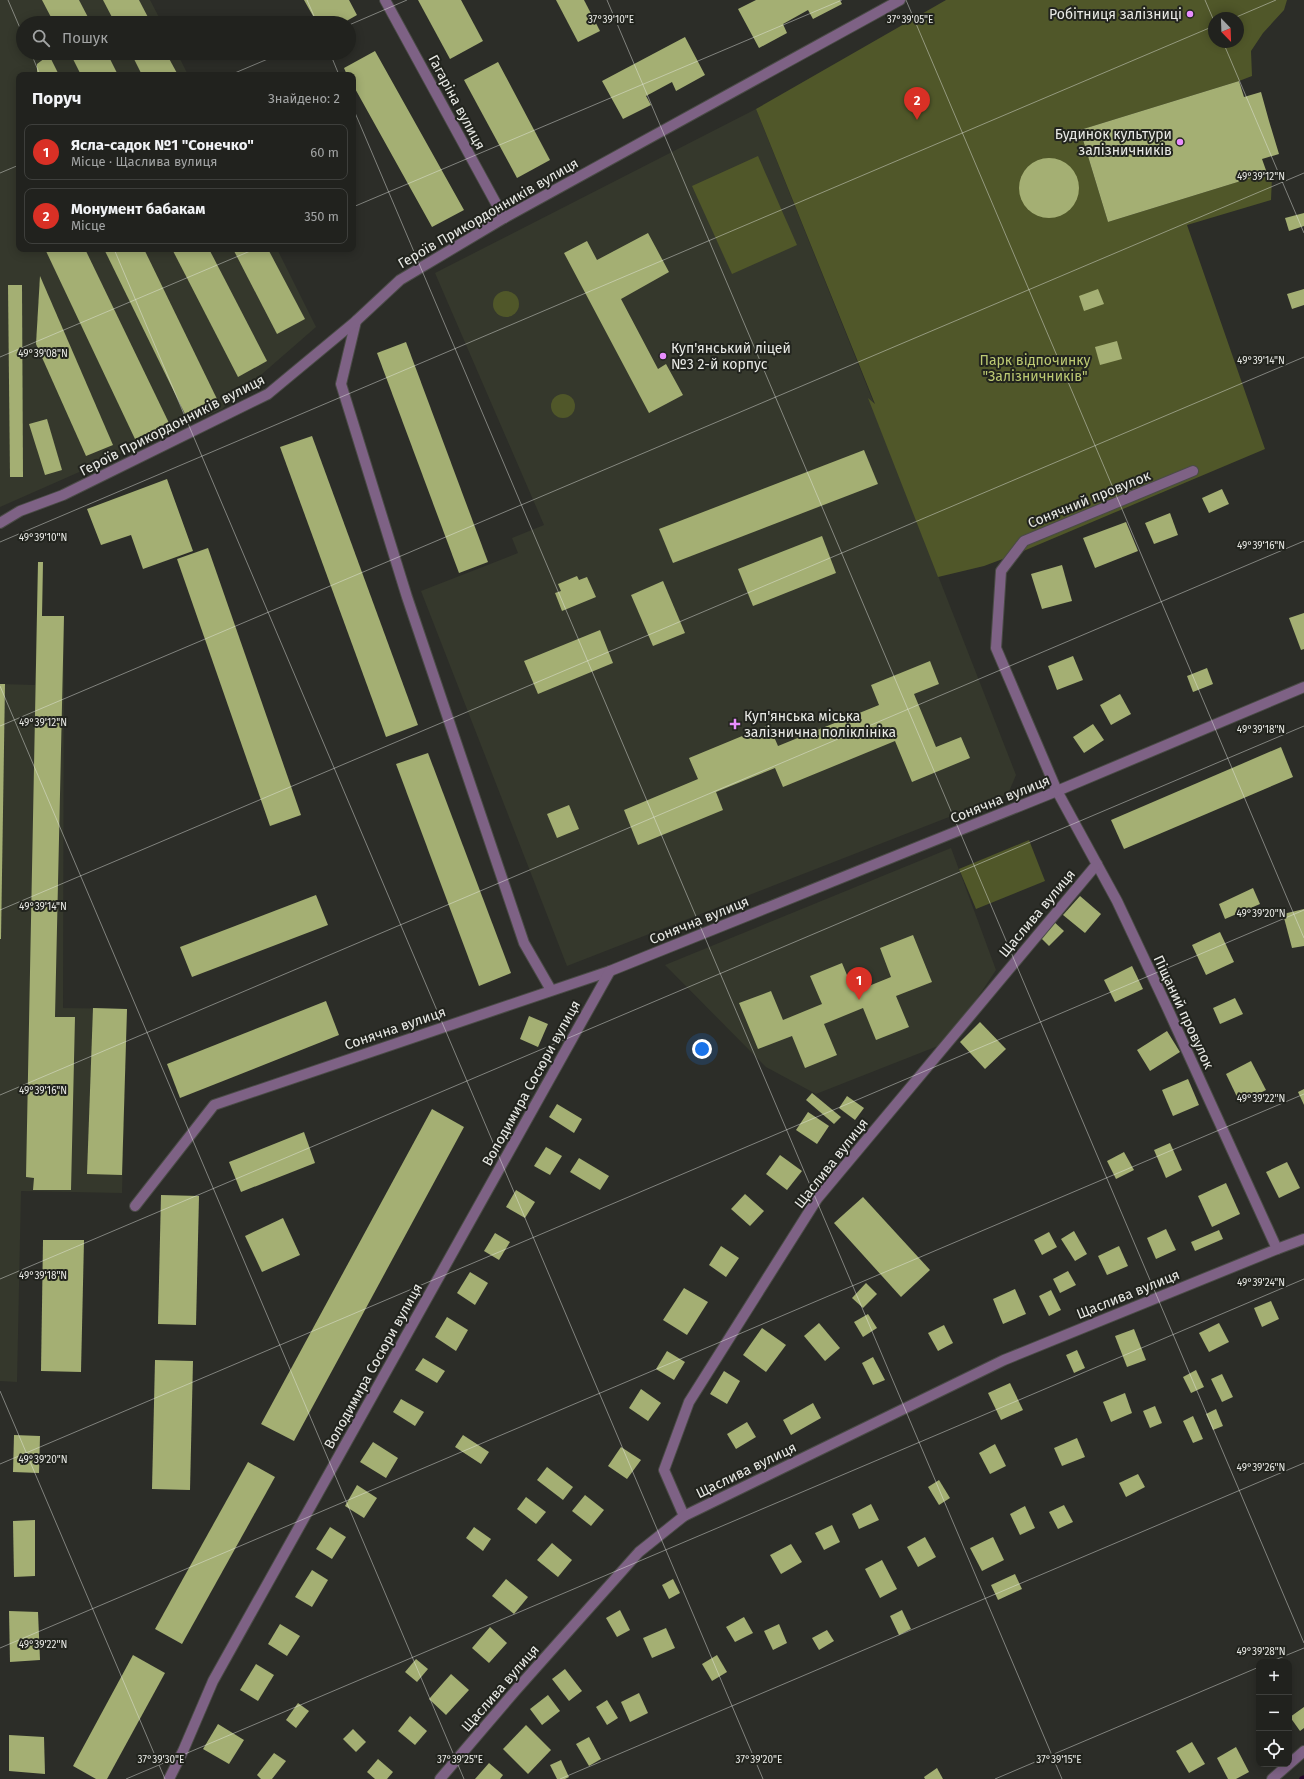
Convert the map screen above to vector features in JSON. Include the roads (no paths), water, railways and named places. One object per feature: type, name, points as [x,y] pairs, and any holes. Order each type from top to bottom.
[{"type":"street","name":"Гагаріна вулиця","points":[[385,0],[504,218]]},
{"type":"street","name":"Героїв Прикордонників вулиця","points":[[0,523],[20,511],[63,496],[268,394],[356,321],[400,280],[504,218],[900,0]]},
{"type":"street","points":[[356,321],[341,384],[406,597],[522,935],[551,990]]},
{"type":"street","name":"Сонячний провулок","points":[[1058,791],[996,648],[1001,571],[1024,541],[1193,471]]},
{"type":"street","name":"Сонячна вулиця","points":[[135,1206],[214,1105],[610,971],[1058,791],[1304,686]]},
{"type":"street","name":"Піщаний провулок","points":[[1058,791],[1117,901],[1277,1249]]},
{"type":"street","name":"Щаслива вулиця","points":[[684,1516],[664,1470],[689,1402],[813,1206],[1096,864]]},
{"type":"street","name":"Володимира Сосюри вулиця","points":[[169,1779],[183,1751],[213,1681],[610,971]]},
{"type":"street","name":"Щаслива вулиця","points":[[440,1779],[516,1690],[639,1552],[684,1516],[1004,1360],[1304,1239]]},
{"type":"street","points":[[1272,1779],[1304,1751]]},
{"type":"place","name":"Робітниця залізниці","points":[[1190,14]]},
{"type":"place","name":"Монумент бабакам","points":[[917,120]]},
{"type":"place","name":"Будинок культури залізничників","points":[[1180,142]]},
{"type":"place","name":"Куп'янський ліцей №3 2-й корпус","points":[[663,356]]},
{"type":"place","name":"Куп'янська міська залізнична поліклініка","points":[[735,724]]},
{"type":"place","name":"Ясла-садок №1 \"Сонечко\"","points":[[859,1000]]},
{"type":"park label","name":"Парк відпочинку \"Залізничників\"","points":[[1035,368]]}]
